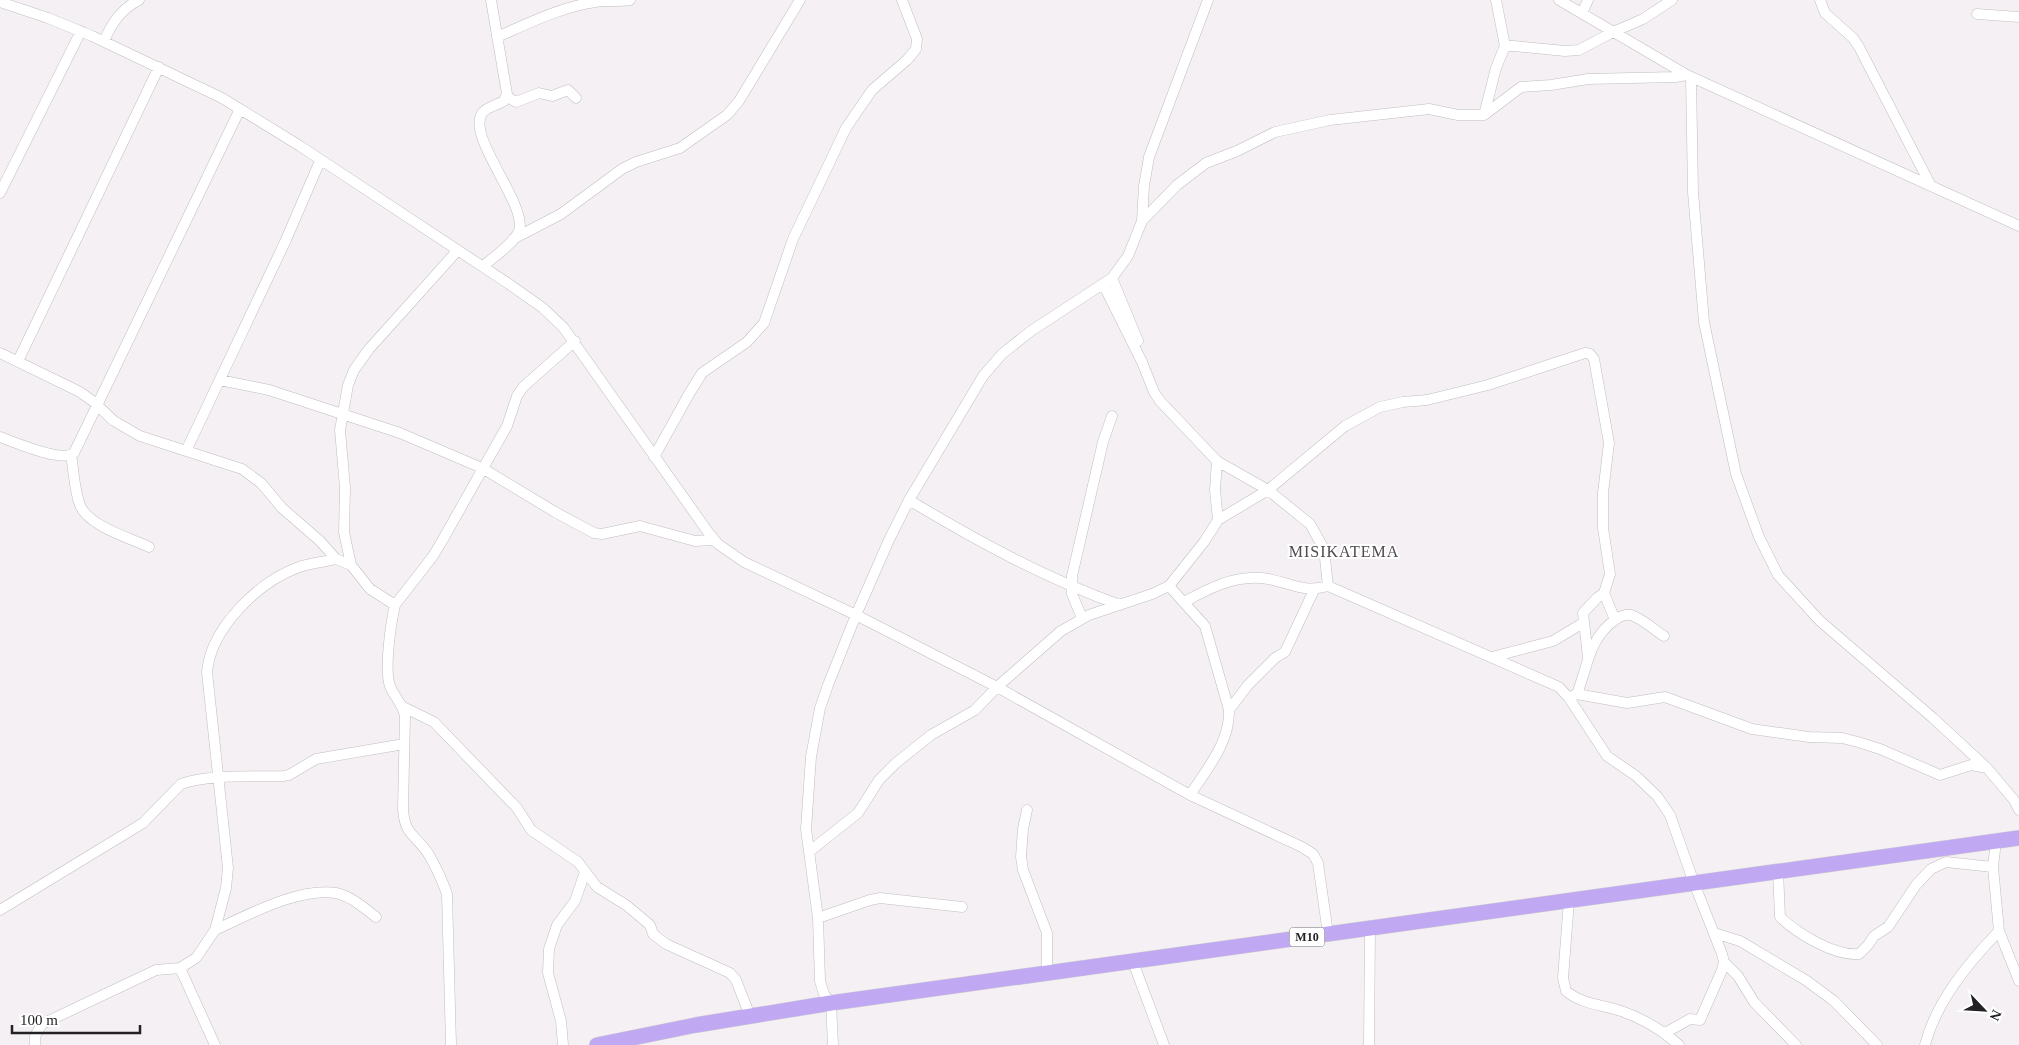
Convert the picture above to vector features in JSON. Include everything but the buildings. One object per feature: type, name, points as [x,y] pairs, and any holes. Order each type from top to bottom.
[{"type":"highway","name":"M10","points":[[598,1045],[696,1024],[831,1003],[2019,838]]},
{"type":"street","points":[[104,41],[112,24],[121,12],[139,0]]},
{"type":"street","points":[[491,0],[506,80],[506,96],[504,101],[484,111],[480,118],[479,127],[485,145],[518,214],[520,229],[513,240]]},
{"type":"street","points":[[498,37],[539,18],[568,9],[594,2],[630,0]]},
{"type":"street","points":[[483,266],[513,240],[561,214],[622,169],[636,162],[680,148],[727,116],[739,101],[800,0]]},
{"type":"street","points":[[654,458],[699,377],[711,366],[747,342],[764,323],[793,240],[846,128],[872,90],[907,60],[916,49],[917,39],[902,0]]},
{"type":"street","points":[[833,1045],[831,1003],[820,981],[818,918],[806,829],[815,731],[828,685],[856,615],[909,500],[975,390],[993,364],[1031,331],[1112,278],[1122,267],[1142,221],[1144,186],[1149,157],[1208,0]]},
{"type":"street","points":[[1484,115],[1496,68],[1505,46],[1496,0]]},
{"type":"street","points":[[1559,0],[1689,76],[2019,226]]},
{"type":"street","points":[[1582,13],[1588,0]]},
{"type":"street","points":[[1505,46],[1565,51],[1579,50],[1643,19],[1672,0]]},
{"type":"street","points":[[1820,0],[1825,13],[1853,38],[1859,47],[1930,184]]},
{"type":"street","points":[[0,2],[48,18],[104,41],[240,109],[483,266],[543,308],[575,341],[654,458],[714,540],[730,554],[856,615],[997,687],[1190,795],[1302,847],[1313,854],[1320,870],[1328,934]]},
{"type":"street","points":[[1977,14],[2019,16]]},
{"type":"street","points":[[0,193],[81,32]]},
{"type":"street","points":[[18,361],[159,67]]},
{"type":"street","points":[[1142,221],[1177,185],[1206,163],[1237,151],[1275,132],[1330,120],[1429,109],[1458,115],[1484,115],[1521,87],[1551,86],[1588,79],[1689,76]]},
{"type":"street","points":[[1689,76],[1693,192],[1704,322],[1736,474],[1759,537],[1778,575],[1820,621],[1933,718],[1987,768],[2014,800],[2019,810]]},
{"type":"street","points":[[506,96],[516,102],[539,93],[552,96],[568,90],[576,98]]},
{"type":"street","points":[[0,437],[53,455],[63,457],[71,455],[240,109]]},
{"type":"street","points":[[186,451],[285,242],[320,161]]},
{"type":"street","points":[[350,565],[344,532],[345,488],[340,449],[341,414],[348,385],[354,370],[369,349],[458,250]]},
{"type":"street","points":[[1112,278],[1138,341],[1147,379],[1160,401],[1217,461],[1268,490],[1310,524],[1324,549],[1328,586]]},
{"type":"street","points":[[1102,284],[1142,362]]},
{"type":"street","points":[[448,1044],[447,894],[443,881],[429,854],[408,833],[402,809],[406,723],[403,708],[390,687],[387,672],[395,605],[433,556],[507,426],[517,396],[523,387],[575,341]]},
{"type":"street","points":[[0,353],[80,392],[114,421],[130,430],[153,440],[230,464],[251,474],[282,508],[320,541],[336,559],[350,565],[370,589],[395,605]]},
{"type":"street","points":[[810,851],[858,813],[879,780],[896,763],[931,735],[975,710],[997,687],[1061,632],[1082,618],[1100,610],[1120,605],[1169,586],[1204,542],[1218,520],[1268,490],[1345,426],[1380,408],[1403,402],[1427,400],[1488,385],[1585,353],[1590,354],[1594,359],[1609,443],[1603,493],[1603,528],[1610,574],[1604,593],[1584,610],[1583,624],[1588,658]]},
{"type":"street","points":[[220,380],[269,390],[400,433],[482,468],[594,533],[602,534],[640,526],[695,541],[714,540]]},
{"type":"street","points":[[1082,618],[1071,586],[1103,442],[1112,416]]},
{"type":"street","points":[[71,455],[77,493],[84,513],[101,526],[149,547]]},
{"type":"street","points":[[1217,461],[1215,490],[1218,520]]},
{"type":"street","points":[[909,500],[995,550],[1071,586],[1120,605]]},
{"type":"street","points":[[35,1045],[35,1036],[42,1024],[156,970],[180,968],[196,958],[215,930],[226,888],[228,868],[217,778],[207,672],[208,660],[236,612],[260,589],[273,579],[300,567],[336,559]]},
{"type":"street","points":[[1184,602],[1216,585],[1243,579],[1259,578],[1314,590],[1328,586],[1458,644],[1555,684],[1573,696],[1627,702],[1665,697],[1752,729],[1858,742],[1880,749],[1940,775],[1971,766],[1987,768]]},
{"type":"street","points":[[1169,586],[1205,626],[1229,710],[1226,734],[1218,751],[1190,795]]},
{"type":"street","points":[[1229,710],[1248,685],[1275,658],[1285,652],[1314,590]]},
{"type":"street","points":[[1604,593],[1615,620]]},
{"type":"street","points":[[1573,696],[1586,671],[1588,658],[1599,635],[1621,616],[1632,616],[1664,636]]},
{"type":"street","points":[[1492,657],[1553,641],[1583,624]]},
{"type":"street","points":[[1573,696],[1606,756],[1636,776],[1670,814],[1724,962],[1738,976],[1754,1002],[1796,1045]]},
{"type":"street","points":[[403,708],[434,722],[517,808],[531,830],[578,862],[601,890],[644,919],[650,925],[653,934],[666,944],[730,973],[736,980],[750,1016]]},
{"type":"street","points":[[0,910],[143,823],[181,784],[217,778],[289,775],[316,758],[404,744]]},
{"type":"street","points":[[1027,810],[1023,829],[1021,857],[1023,870],[1047,933],[1046,974]]},
{"type":"street","points":[[1996,842],[1993,867],[1999,931],[2019,981]]},
{"type":"street","points":[[1778,871],[1780,917],[1823,945],[1851,955],[1859,954],[1874,936],[1888,927],[1916,885],[1931,869],[1946,862],[1993,867]]},
{"type":"street","points":[[562,1045],[561,1020],[548,973],[549,949],[558,925],[575,901],[585,872]]},
{"type":"street","points":[[215,930],[265,907],[294,897],[322,893],[337,893],[351,899],[376,917]]},
{"type":"street","points":[[818,918],[880,898],[962,907]]},
{"type":"street","points":[[1569,902],[1563,978],[1566,991],[1590,1003],[1622,1011],[1665,1033],[1679,1045]]},
{"type":"street","points":[[1370,928],[1370,1045]]},
{"type":"street","points":[[1925,1045],[1947,996],[1966,968],[1999,931]]},
{"type":"street","points":[[1714,933],[1740,941],[1807,981],[1834,1001],[1877,1045]]},
{"type":"street","points":[[1133,962],[1164,1045]]},
{"type":"street","points":[[1665,1033],[1690,1019],[1700,1020],[1724,962]]},
{"type":"street","points":[[180,968],[215,1045]]},
{"type":"district","name":"MISIKATEMA","points":[[1344,551]]}]
